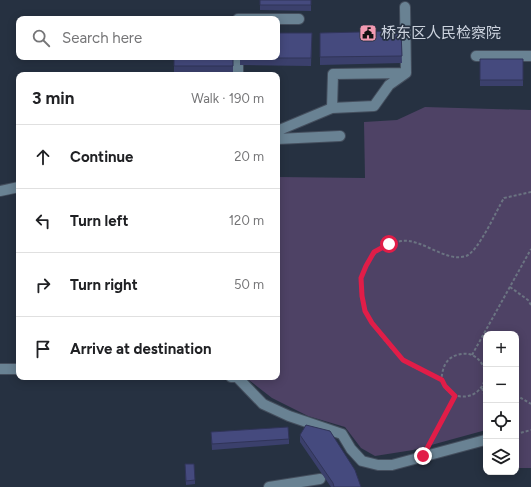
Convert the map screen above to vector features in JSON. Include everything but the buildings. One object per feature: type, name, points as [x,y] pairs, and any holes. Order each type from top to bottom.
[{"type":"street","points":[[405,8],[402,35],[406,73]]},
{"type":"street","points":[[280,19],[299,19]]},
{"type":"street","points":[[476,56],[531,56]]},
{"type":"street","points":[[238,60],[238,72]]},
{"type":"street","points":[[280,129],[332,108],[374,106],[389,85],[406,73]]},
{"type":"street","points":[[332,108],[333,74],[406,73]]},
{"type":"street","points":[[280,139],[340,136]]},
{"type":"street","points":[[0,191],[16,188]]},
{"type":"street","points":[[0,369],[16,368]]},
{"type":"street","points":[[238,380],[263,404],[289,416],[342,434],[351,449],[362,461],[378,465],[392,464],[483,441]]},
{"type":"street","points":[[269,487],[320,479]]},
{"type":"path","points":[[442,380],[403,360],[372,323],[365,311],[362,296],[361,278],[366,266],[374,252],[389,244],[403,241],[415,242],[455,257],[466,256],[475,248],[504,198],[531,192]]},
{"type":"path","points":[[472,355],[531,249]]},
{"type":"path","points":[[510,287],[528,300],[531,305]]},
{"type":"path","points":[[483,367],[481,361],[472,355],[461,353],[448,360],[442,373],[442,380],[445,386],[455,396],[469,397],[482,388],[483,391]]},
{"type":"path","points":[[423,456],[455,396]]},
{"type":"path","points":[[519,398],[531,404]]},
{"type":"path","points":[[519,433],[531,430]]},
{"type":"shaded area","points":[[425,107],[531,110],[531,468],[519,468],[519,331],[483,331],[483,431],[413,450],[375,456],[361,448],[345,427],[308,416],[272,398],[249,380],[280,380],[280,177],[365,178],[364,122],[397,120]]},
{"type":"place","name":"桥东区人民检察院","points":[[368,33]]},
{"type":"route","points":[[389,244],[374,252],[361,278],[365,311],[372,323],[403,360],[442,380],[449,392],[455,396],[423,456]]}]
